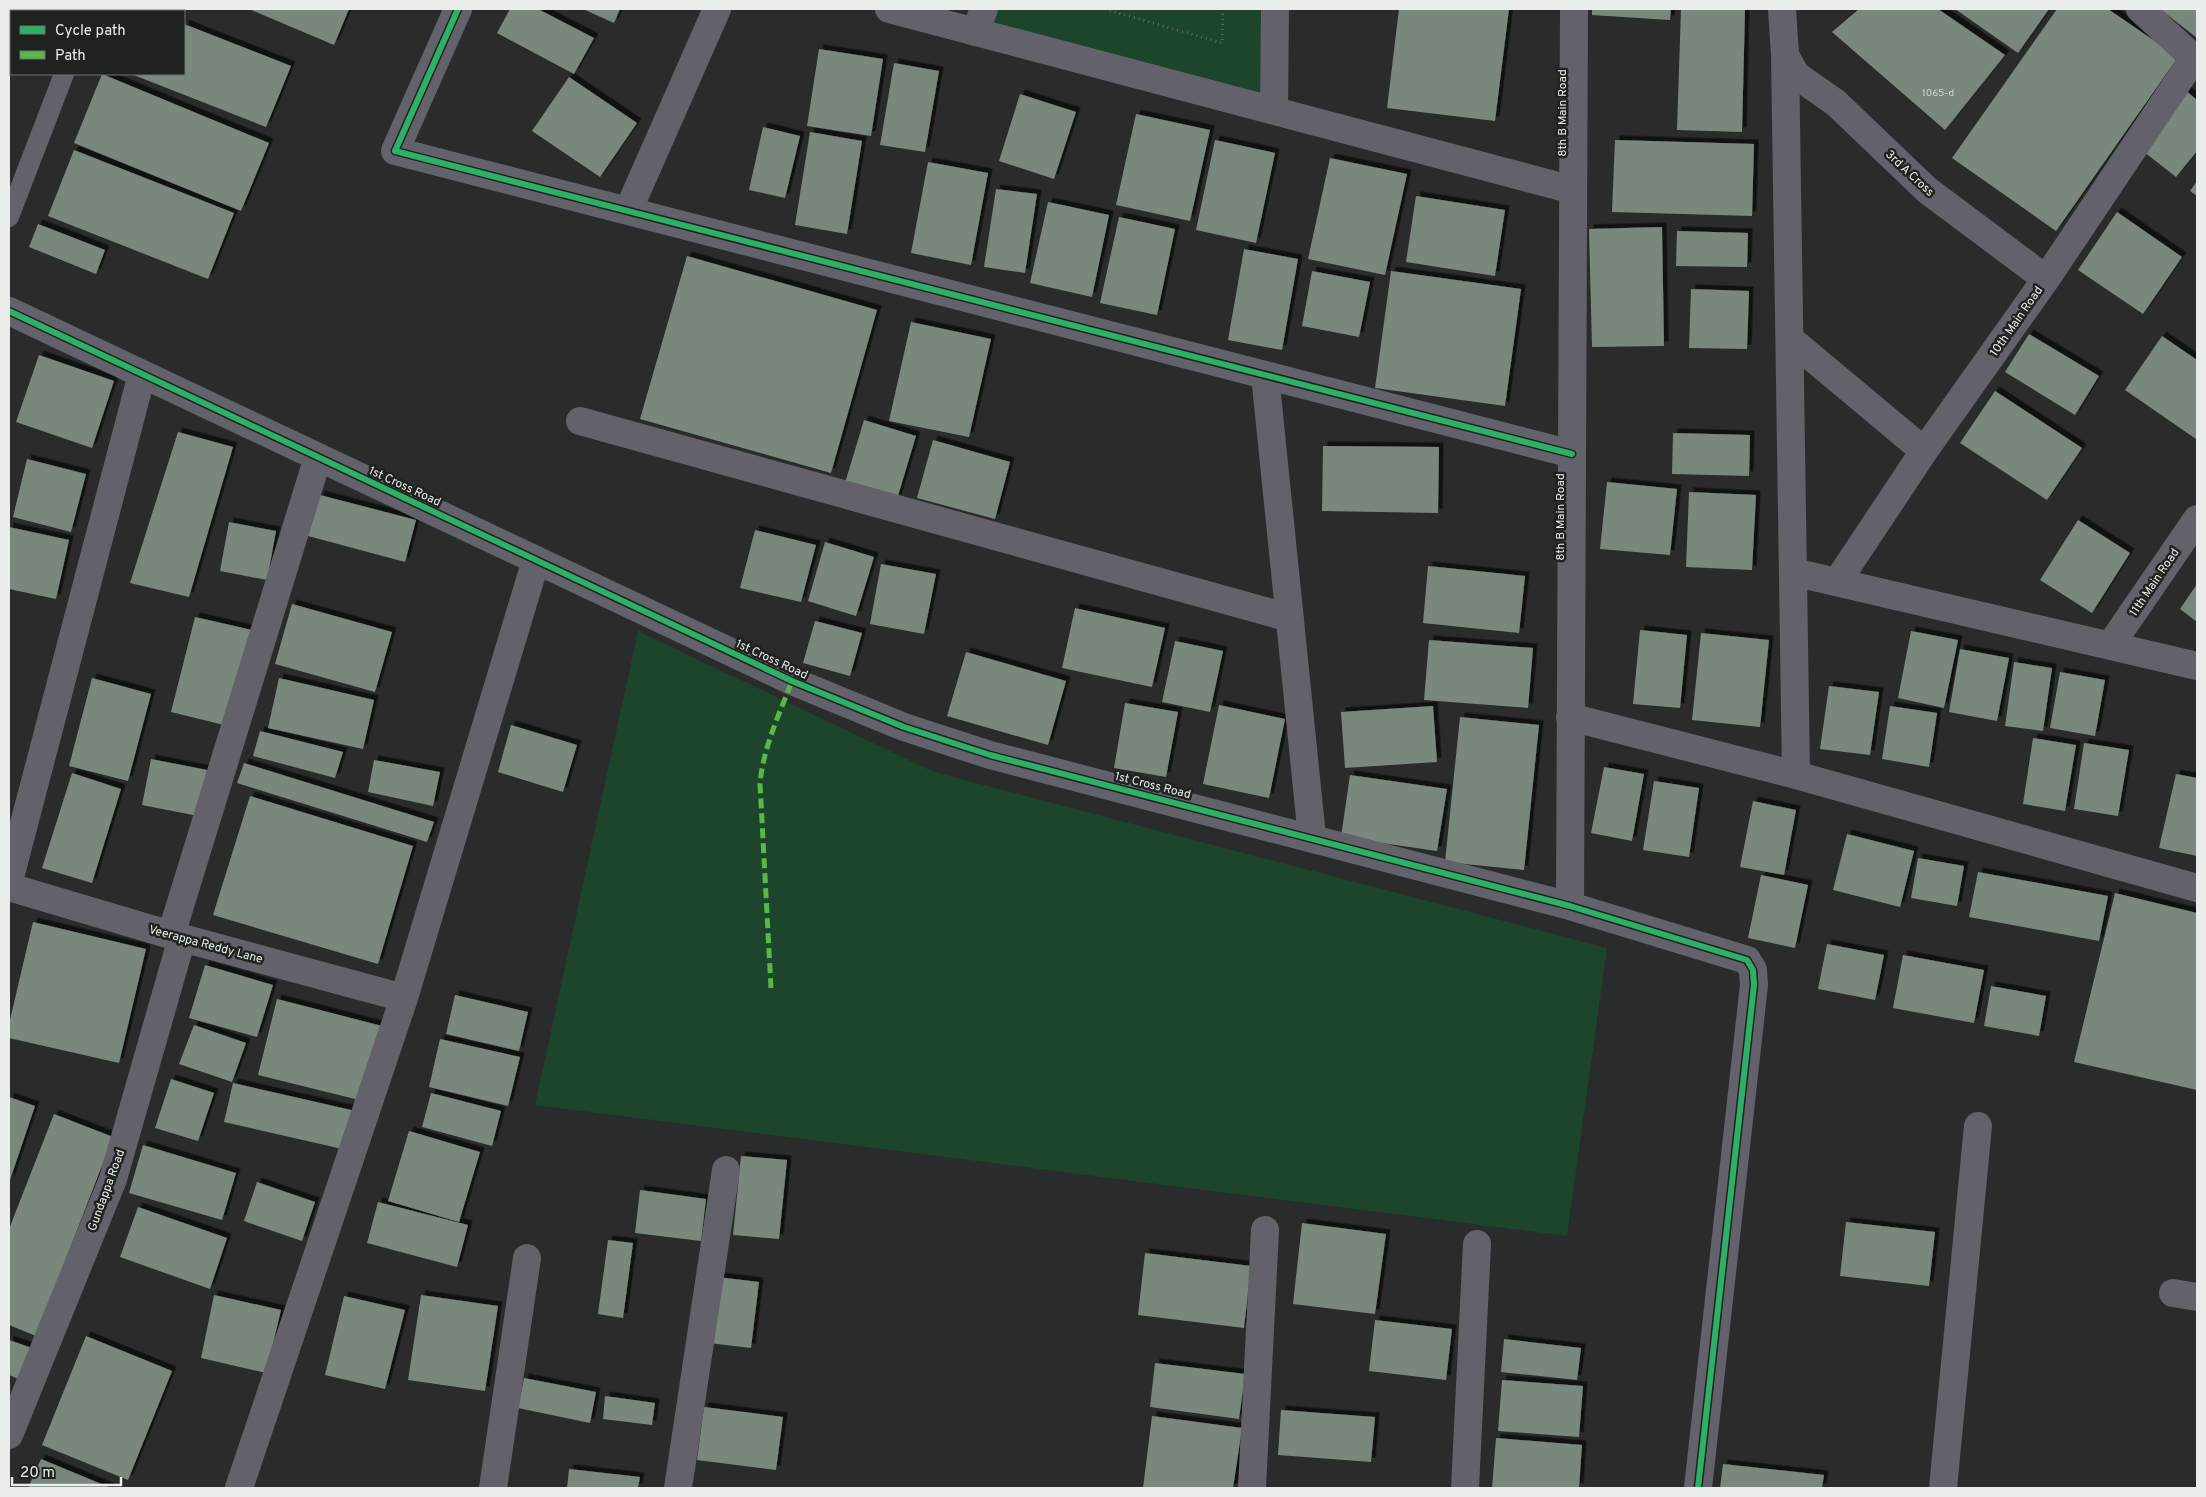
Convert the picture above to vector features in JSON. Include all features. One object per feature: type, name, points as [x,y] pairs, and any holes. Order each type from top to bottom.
[{"type":"street","points":[[458,9],[395,150],[1572,454]]},
{"type":"street","points":[[628,211],[717,9]]},
{"type":"street","points":[[890,9],[979,20],[1274,110],[1573,190]]},
{"type":"street","points":[[1274,110],[1275,9]]},
{"type":"street","name":"8th B Main Road","points":[[1570,906],[1574,9]]},
{"type":"street","points":[[1782,9],[1785,55],[1796,775]]},
{"type":"street","points":[[2140,9],[2196,59]]},
{"type":"street","name":"3rd A Cross","points":[[1785,55],[1796,75],[1836,103],[1927,190],[2046,279]]},
{"type":"street","name":"10th Main Road","points":[[1837,582],[1924,451],[2046,279],[2196,59]]},
{"type":"street","name":"1st Cross Road","points":[[9,311],[792,681],[904,727],[990,754],[1570,906],[1734,954],[1747,960],[1753,970],[1753,995],[1698,1488]]},
{"type":"street","points":[[1790,339],[1924,451]]},
{"type":"street","points":[[9,881],[142,374]]},
{"type":"street","points":[[1266,375],[1312,838]]},
{"type":"street","points":[[580,421],[1290,618]]},
{"type":"street","name":"Gundappa Road","points":[[9,1435],[113,1179],[177,937],[318,458]]},
{"type":"street","name":"11th Main Road","points":[[2110,646],[2197,519]]},
{"type":"street","points":[[239,1488],[404,998],[536,560]]},
{"type":"street","points":[[1793,572],[2197,666]]},
{"type":"street","points":[[1570,717],[1796,775],[2197,888]]},
{"type":"street","name":"Veerappa Reddy Lane","points":[[9,887],[177,937],[404,998]]},
{"type":"street","points":[[1943,1488],[1978,1126]]},
{"type":"street","points":[[678,1488],[726,1170]]},
{"type":"street","points":[[1252,1488],[1265,1230]]},
{"type":"street","points":[[1465,1488],[1477,1244]]},
{"type":"street","points":[[493,1488],[527,1258]]},
{"type":"lane","points":[[9,217],[64,75]]},
{"type":"path","points":[[1105,9],[1222,43],[1223,9]]},
{"type":"green space","points":[[984,9],[1275,9],[1274,110],[975,32]]},
{"type":"green space","points":[[638,631],[934,772],[1607,948],[1567,1236],[535,1105]]},
{"type":"building","points":[[143,9],[146,10],[122,10]]},
{"type":"building","points":[[249,9],[349,9],[334,45]]},
{"type":"building","points":[[510,9],[538,9],[594,38],[574,74],[497,33]]},
{"type":"building","points":[[583,9],[620,9],[614,23]]},
{"type":"building","points":[[1399,9],[1509,9],[1495,121],[1387,108]]},
{"type":"building","points":[[1592,9],[1671,9],[1670,20],[1592,15]]},
{"type":"building","points":[[1681,9],[1745,9],[1742,132],[1677,130]]},
{"type":"building","points":[[1859,9],[1938,9],[2005,55],[1945,130],[1832,32]]},
{"type":"building","points":[[1955,9],[2049,9],[2018,53]]},
{"type":"building","points":[[2057,9],[2108,9],[2178,57],[2056,231],[1952,158]]},
{"type":"building","points":[[2160,9],[2197,9],[2197,38]]},
{"type":"building","points":[[185,24],[291,66],[266,127],[134,75],[185,75]]},
{"type":"building","points":[[819,49],[883,59],[871,136],[807,126]]},
{"type":"building","points":[[894,63],[939,71],[925,152],[880,145]]},
{"type":"building","points":[[102,75],[104,75],[269,143],[241,211],[74,143]]},
{"type":"building","points":[[569,77],[637,123],[600,177],[532,131]]},
{"type":"building","points":[[2185,90],[2197,100],[2197,151],[2176,177],[2139,148]]},
{"type":"building","points":[[1020,94],[1076,112],[1054,179],[999,161]]},
{"type":"building","points":[[1136,114],[1210,130],[1190,221],[1116,205]]},
{"type":"building","points":[[763,127],[800,136],[785,198],[749,190]]},
{"type":"building","points":[[810,132],[862,141],[847,234],[795,225]]},
{"type":"building","points":[[1215,140],[1275,153],[1256,243],[1196,230]]},
{"type":"building","points":[[1615,140],[1754,144],[1752,216],[1612,212]]},
{"type":"building","points":[[74,150],[234,213],[208,279],[48,216]]},
{"type":"building","points":[[1330,158],[1407,174],[1385,275],[1308,259]]},
{"type":"building","points":[[928,162],[988,173],[971,265],[911,253]]},
{"type":"building","points":[[2197,181],[2197,196],[2190,191]]},
{"type":"building","points":[[996,189],[1037,194],[1025,273],[984,267]]},
{"type":"building","points":[[1416,196],[1505,210],[1495,276],[1406,262]]},
{"type":"building","points":[[1048,202],[1109,215],[1092,297],[1030,283]]},
{"type":"building","points":[[2117,212],[2182,257],[2143,314],[2078,270]]},
{"type":"building","points":[[1119,217],[1175,229],[1157,315],[1100,303]]},
{"type":"building","points":[[38,224],[105,250],[96,274],[29,247]]},
{"type":"building","points":[[1662,227],[1664,346],[1592,347],[1589,229]]},
{"type":"building","points":[[1677,231],[1748,233],[1747,267],[1676,266]]},
{"type":"building","points":[[1244,249],[1298,259],[1282,350],[1228,340]]},
{"type":"building","points":[[687,256],[877,310],[831,473],[640,419]]},
{"type":"building","points":[[1312,271],[1370,282],[1359,337],[1302,326]]},
{"type":"building","points":[[1391,271],[1521,289],[1505,406],[1375,388]]},
{"type":"building","points":[[1691,289],[1749,291],[1747,349],[1689,348]]},
{"type":"building","points":[[911,322],[991,339],[969,437],[889,421]]},
{"type":"building","points":[[2029,334],[2099,376],[2075,415],[2005,372]]},
{"type":"building","points":[[2162,336],[2197,360],[2196,439],[2125,390]]},
{"type":"building","points":[[39,355],[114,381],[92,448],[16,422]]},
{"type":"building","points":[[1995,391],[2082,448],[2047,500],[1960,443]]},
{"type":"building","points":[[864,420],[916,436],[897,499],[845,483]]},
{"type":"building","points":[[178,432],[233,447],[189,597],[130,583]]},
{"type":"building","points":[[1673,433],[1750,435],[1749,476],[1672,474]]},
{"type":"building","points":[[933,440],[1010,462],[995,519],[917,498]]},
{"type":"building","points":[[1323,446],[1439,447],[1438,513],[1322,511]]},
{"type":"building","points":[[27,459],[86,474],[71,532],[13,517]]},
{"type":"building","points":[[1607,482],[1677,489],[1670,555],[1600,549]]},
{"type":"building","points":[[1689,492],[1756,495],[1752,570],[1686,567]]},
{"type":"building","points":[[320,495],[416,520],[405,562],[308,536]]},
{"type":"building","points":[[2078,520],[2130,553],[2092,613],[2040,580]]},
{"type":"building","points":[[229,522],[276,531],[267,580],[220,571]]},
{"type":"building","points":[[9,527],[69,540],[56,599],[9,589]]},
{"type":"building","points":[[755,530],[816,545],[801,602],[740,588]]},
{"type":"building","points":[[825,542],[874,557],[856,616],[808,601]]},
{"type":"building","points":[[881,564],[936,574],[924,634],[870,624]]},
{"type":"building","points":[[1428,566],[1525,576],[1519,633],[1423,623]]},
{"type":"building","points":[[2197,584],[2197,622],[2180,609]]},
{"type":"building","points":[[292,604],[392,632],[375,692],[275,664]]},
{"type":"building","points":[[1075,608],[1165,628],[1152,687],[1062,668]]},
{"type":"building","points":[[195,617],[252,630],[228,726],[171,712]]},
{"type":"building","points":[[815,621],[862,633],[850,676],[803,663]]},
{"type":"building","points":[[1640,630],[1687,635],[1680,708],[1633,704]]},
{"type":"building","points":[[1911,631],[1958,640],[1944,708],[1898,698]]},
{"type":"building","points":[[1701,633],[1769,640],[1760,727],[1692,720]]},
{"type":"building","points":[[1429,640],[1533,648],[1528,708],[1424,700]]},
{"type":"building","points":[[1175,641],[1223,651],[1210,712],[1162,702]]},
{"type":"building","points":[[1960,649],[2009,658],[1997,721],[1949,712]]},
{"type":"building","points":[[966,652],[1066,681],[1048,745],[947,716]]},
{"type":"building","points":[[2014,662],[2052,668],[2043,731],[2005,726]]},
{"type":"building","points":[[2060,672],[2105,680],[2095,736],[2050,728]]},
{"type":"building","points":[[92,678],[151,694],[128,781],[69,766]]},
{"type":"building","points":[[279,678],[374,700],[363,749],[268,728]]},
{"type":"building","points":[[1829,686],[1879,692],[1870,755],[1820,749]]},
{"type":"building","points":[[1125,703],[1178,712],[1166,777],[1114,768]]},
{"type":"building","points":[[1219,705],[1285,719],[1269,798],[1203,784]]},
{"type":"building","points":[[1433,706],[1437,762],[1345,768],[1341,712]]},
{"type":"building","points":[[1890,706],[1937,713],[1929,767],[1882,759]]},
{"type":"building","points":[[1460,717],[1539,725],[1524,870],[1445,862]]},
{"type":"building","points":[[511,725],[577,745],[563,792],[498,772]]},
{"type":"building","points":[[260,731],[343,752],[335,778],[253,756]]},
{"type":"building","points":[[2033,738],[2076,745],[2065,811],[2023,804]]},
{"type":"building","points":[[2084,743],[2129,750],[2118,816],[2074,809]]},
{"type":"building","points":[[151,759],[207,770],[198,816],[142,805]]},
{"type":"building","points":[[374,760],[440,772],[433,806],[368,792]]},
{"type":"building","points":[[244,763],[434,822],[427,842],[237,783]]},
{"type":"building","points":[[1604,767],[1644,774],[1632,841],[1591,833]]},
{"type":"building","points":[[72,773],[121,789],[92,883],[42,868]]},
{"type":"building","points":[[2176,774],[2197,778],[2197,856],[2159,848]]},
{"type":"building","points":[[1350,775],[1447,789],[1437,851],[1341,837]]},
{"type":"building","points":[[1654,781],[1699,788],[1689,857],[1643,850]]},
{"type":"building","points":[[250,796],[413,846],[378,964],[213,915]]},
{"type":"building","points":[[1753,801],[1796,810],[1784,875],[1740,867]]},
{"type":"building","points":[[1847,834],[1914,851],[1900,907],[1833,890]]},
{"type":"building","points":[[1918,858],[1964,866],[1957,906],[1911,898]]},
{"type":"building","points":[[1978,872],[2108,896],[2099,941],[1969,917]]},
{"type":"building","points":[[1761,875],[1808,885],[1795,948],[1748,938]]},
{"type":"building","points":[[2115,893],[2197,913],[2197,1090],[2074,1062]]},
{"type":"building","points":[[33,922],[146,949],[119,1063],[9,1038],[9,1024]]},
{"type":"building","points":[[1827,944],[1884,955],[1875,1000],[1818,989]]},
{"type":"building","points":[[1903,955],[1984,970],[1974,1023],[1893,1008]]},
{"type":"building","points":[[205,965],[273,985],[257,1037],[189,1018]]},
{"type":"building","points":[[1991,986],[2046,996],[2039,1036],[1984,1026]]},
{"type":"building","points":[[455,995],[528,1012],[519,1051],[446,1034]]},
{"type":"building","points":[[277,999],[382,1026],[363,1101],[258,1075]]},
{"type":"building","points":[[194,1025],[246,1043],[232,1082],[179,1064]]},
{"type":"building","points":[[440,1039],[520,1057],[508,1106],[429,1087]]},
{"type":"building","points":[[171,1079],[214,1093],[198,1141],[155,1128]]},
{"type":"building","points":[[233,1083],[360,1112],[351,1151],[224,1122]]},
{"type":"building","points":[[431,1093],[501,1111],[492,1146],[422,1127]]},
{"type":"building","points":[[9,1097],[35,1106],[9,1183]]},
{"type":"building","points":[[54,1114],[113,1137],[36,1336],[9,1325],[9,1229]]},
{"type":"building","points":[[409,1131],[480,1152],[459,1222],[388,1201]]},
{"type":"building","points":[[143,1145],[236,1173],[222,1220],[129,1193]]},
{"type":"building","points":[[741,1156],[787,1160],[779,1239],[733,1235]]},
{"type":"building","points":[[257,1182],[315,1202],[302,1241],[244,1221]]},
{"type":"building","points":[[640,1190],[706,1199],[701,1241],[635,1233]]},
{"type":"building","points":[[378,1202],[468,1225],[457,1267],[367,1243]]},
{"type":"building","points":[[138,1207],[227,1238],[210,1289],[120,1257]]},
{"type":"building","points":[[1846,1222],[1935,1232],[1929,1286],[1840,1276]]},
{"type":"building","points":[[1302,1223],[1386,1234],[1375,1314],[1293,1304]]},
{"type":"building","points":[[608,1240],[633,1243],[623,1318],[598,1314]]},
{"type":"building","points":[[1145,1253],[1251,1266],[1244,1328],[1138,1315]]},
{"type":"building","points":[[717,1277],[759,1282],[751,1348],[709,1343]]},
{"type":"building","points":[[214,1295],[281,1310],[266,1373],[201,1358]]},
{"type":"building","points":[[421,1295],[498,1306],[485,1391],[408,1380]]},
{"type":"building","points":[[344,1296],[405,1310],[385,1389],[325,1375]]},
{"type":"building","points":[[1375,1320],[1452,1329],[1446,1380],[1369,1371]]},
{"type":"building","points":[[86,1336],[172,1371],[128,1480],[42,1445]]},
{"type":"building","points":[[1504,1339],[1581,1348],[1577,1380],[1501,1372]]},
{"type":"building","points":[[9,1340],[32,1348],[21,1380],[9,1375]]},
{"type":"building","points":[[1155,1363],[1245,1374],[1239,1419],[1150,1407]]},
{"type":"building","points":[[524,1378],[596,1392],[590,1423],[518,1408]]},
{"type":"building","points":[[1502,1380],[1583,1386],[1579,1437],[1498,1431]]},
{"type":"building","points":[[605,1396],[655,1403],[652,1425],[603,1419]]},
{"type":"building","points":[[704,1407],[783,1417],[776,1470],[697,1460]]},
{"type":"building","points":[[1281,1410],[1375,1417],[1371,1462],[1278,1455]]},
{"type":"building","points":[[1152,1416],[1242,1428],[1233,1488],[1143,1488]]},
{"type":"building","points":[[1496,1438],[1582,1445],[1579,1488],[1492,1488]]},
{"type":"building","points":[[41,1459],[111,1488],[28,1488]]},
{"type":"building","points":[[1723,1464],[1824,1475],[1822,1488],[1720,1488]]},
{"type":"building","points":[[569,1469],[640,1477],[638,1488],[567,1488]]},
{"type":"marked path","points":[[771,988],[760,784],[768,745],[792,681]]},
{"type":"cycle path","points":[[458,9],[395,151],[1572,454]]},
{"type":"cycle path","points":[[9,311],[792,681],[904,727],[990,755],[1570,906],[1747,960],[1753,970],[1754,985],[1698,1488]]}]
